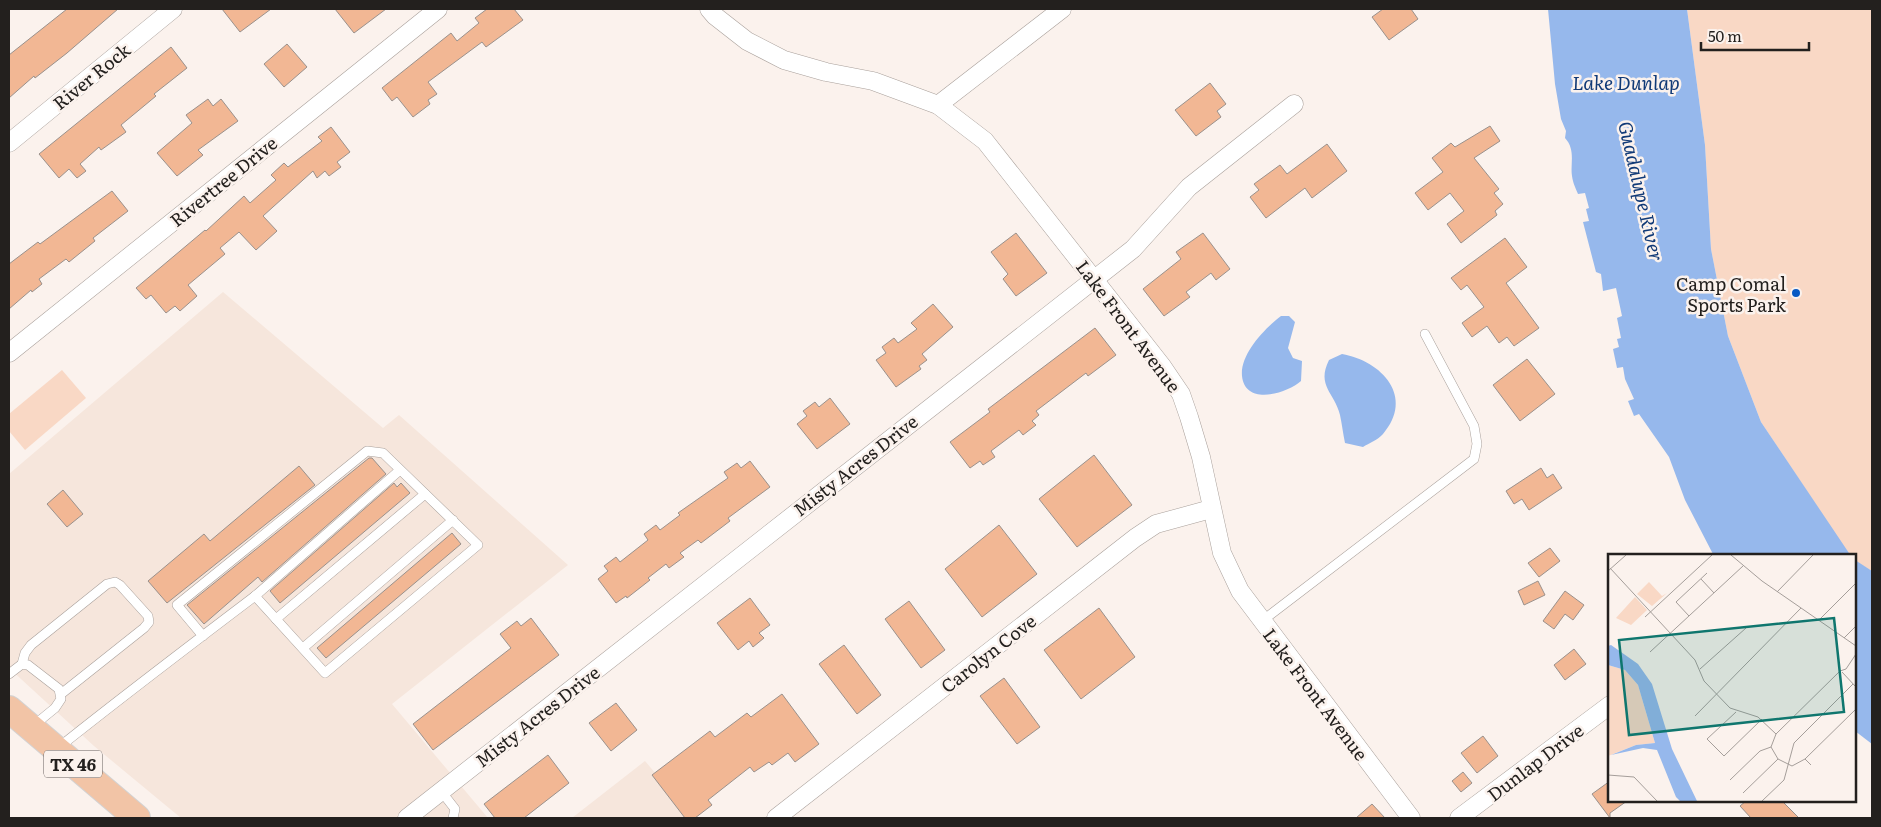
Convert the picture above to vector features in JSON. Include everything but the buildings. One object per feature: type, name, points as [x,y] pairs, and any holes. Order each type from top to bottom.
[{"type":"main road","name":"TX 46","points":[[9,709],[137,818]]},
{"type":"street","name":"River Rock","points":[[9,143],[174,9]]},
{"type":"street","name":"Rivertree Drive","points":[[9,353],[438,9]]},
{"type":"street","points":[[938,106],[1062,9]]},
{"type":"street","name":"Lake Front Avenue","points":[[716,11],[747,41],[784,60],[826,72],[873,81],[938,106],[985,141],[1095,279],[1162,366],[1181,394],[1201,457],[1211,508],[1229,572],[1262,621],[1411,818]]},
{"type":"street","name":"Misty Acres Drive","points":[[407,818],[937,400],[1133,249],[1189,187],[1294,104]]},
{"type":"street","name":"Carolyn Cove","points":[[776,818],[1135,538],[1156,524],[1211,508]]},
{"type":"street","name":"Dunlap Drive","points":[[1460,818],[1608,707]]},
{"type":"lane","points":[[1262,621],[1474,459],[1477,444],[1474,426],[1425,334]]},
{"type":"lane","points":[[203,636],[177,605],[367,451],[383,453],[478,545],[325,673],[255,596]]},
{"type":"lane","points":[[56,750],[255,596],[400,470]]},
{"type":"lane","points":[[276,619],[425,494]]},
{"type":"lane","points":[[303,648],[452,520]]},
{"type":"lane","points":[[9,674],[22,664],[25,653],[31,645],[107,584],[115,582],[148,616],[149,622],[61,694]]},
{"type":"lane","points":[[22,664],[28,665],[58,689],[61,694],[61,699],[55,708],[30,728]]},
{"type":"lane","points":[[441,791],[455,809],[453,818]]},
{"type":"shaded area","name":"Camp Comal Sports Park","points":[[1687,9],[1872,9],[1872,571],[1856,562],[1856,554],[1850,554],[1761,422],[1728,336],[1711,249],[1705,145]]},
{"type":"shaded area","points":[[223,292],[383,428],[399,415],[568,565],[392,704],[488,818],[181,818],[94,746],[9,668],[9,474]]},
{"type":"shaded area","points":[[62,370],[86,398],[25,450],[9,431],[9,414]]},
{"type":"shaded area","points":[[645,761],[693,818],[572,818]]},
{"type":"water","name":"Lake Dunlap","points":[[1548,9],[1687,9],[1705,145],[1711,249],[1728,336],[1761,422],[1850,554],[1713,554],[1685,500],[1669,457],[1639,414],[1634,416],[1628,401],[1634,399],[1625,379],[1623,367],[1617,368],[1613,349],[1619,347],[1617,339],[1621,338],[1617,318],[1622,316],[1616,288],[1603,291],[1601,274],[1596,272],[1583,222],[1589,221],[1586,209],[1589,208],[1585,193],[1578,194],[1572,178],[1572,152],[1565,138],[1566,131],[1561,119],[1555,84]]},
{"type":"water","points":[[1281,316],[1289,316],[1295,322],[1288,348],[1293,358],[1302,361],[1301,381],[1277,393],[1258,394],[1250,391],[1245,385],[1242,368],[1249,351],[1261,334]]},
{"type":"water","points":[[1342,354],[1370,364],[1390,383],[1395,394],[1396,407],[1392,420],[1381,436],[1363,447],[1345,443],[1338,407],[1325,383],[1329,360]]},
{"type":"water","points":[[1856,561],[1872,571],[1872,744],[1856,732]]},
{"type":"place","name":"Camp Comal Sports Park","points":[[1796,293]]},
{"type":"water label","name":"Guadalupe River","points":[[1642,191]]}]
